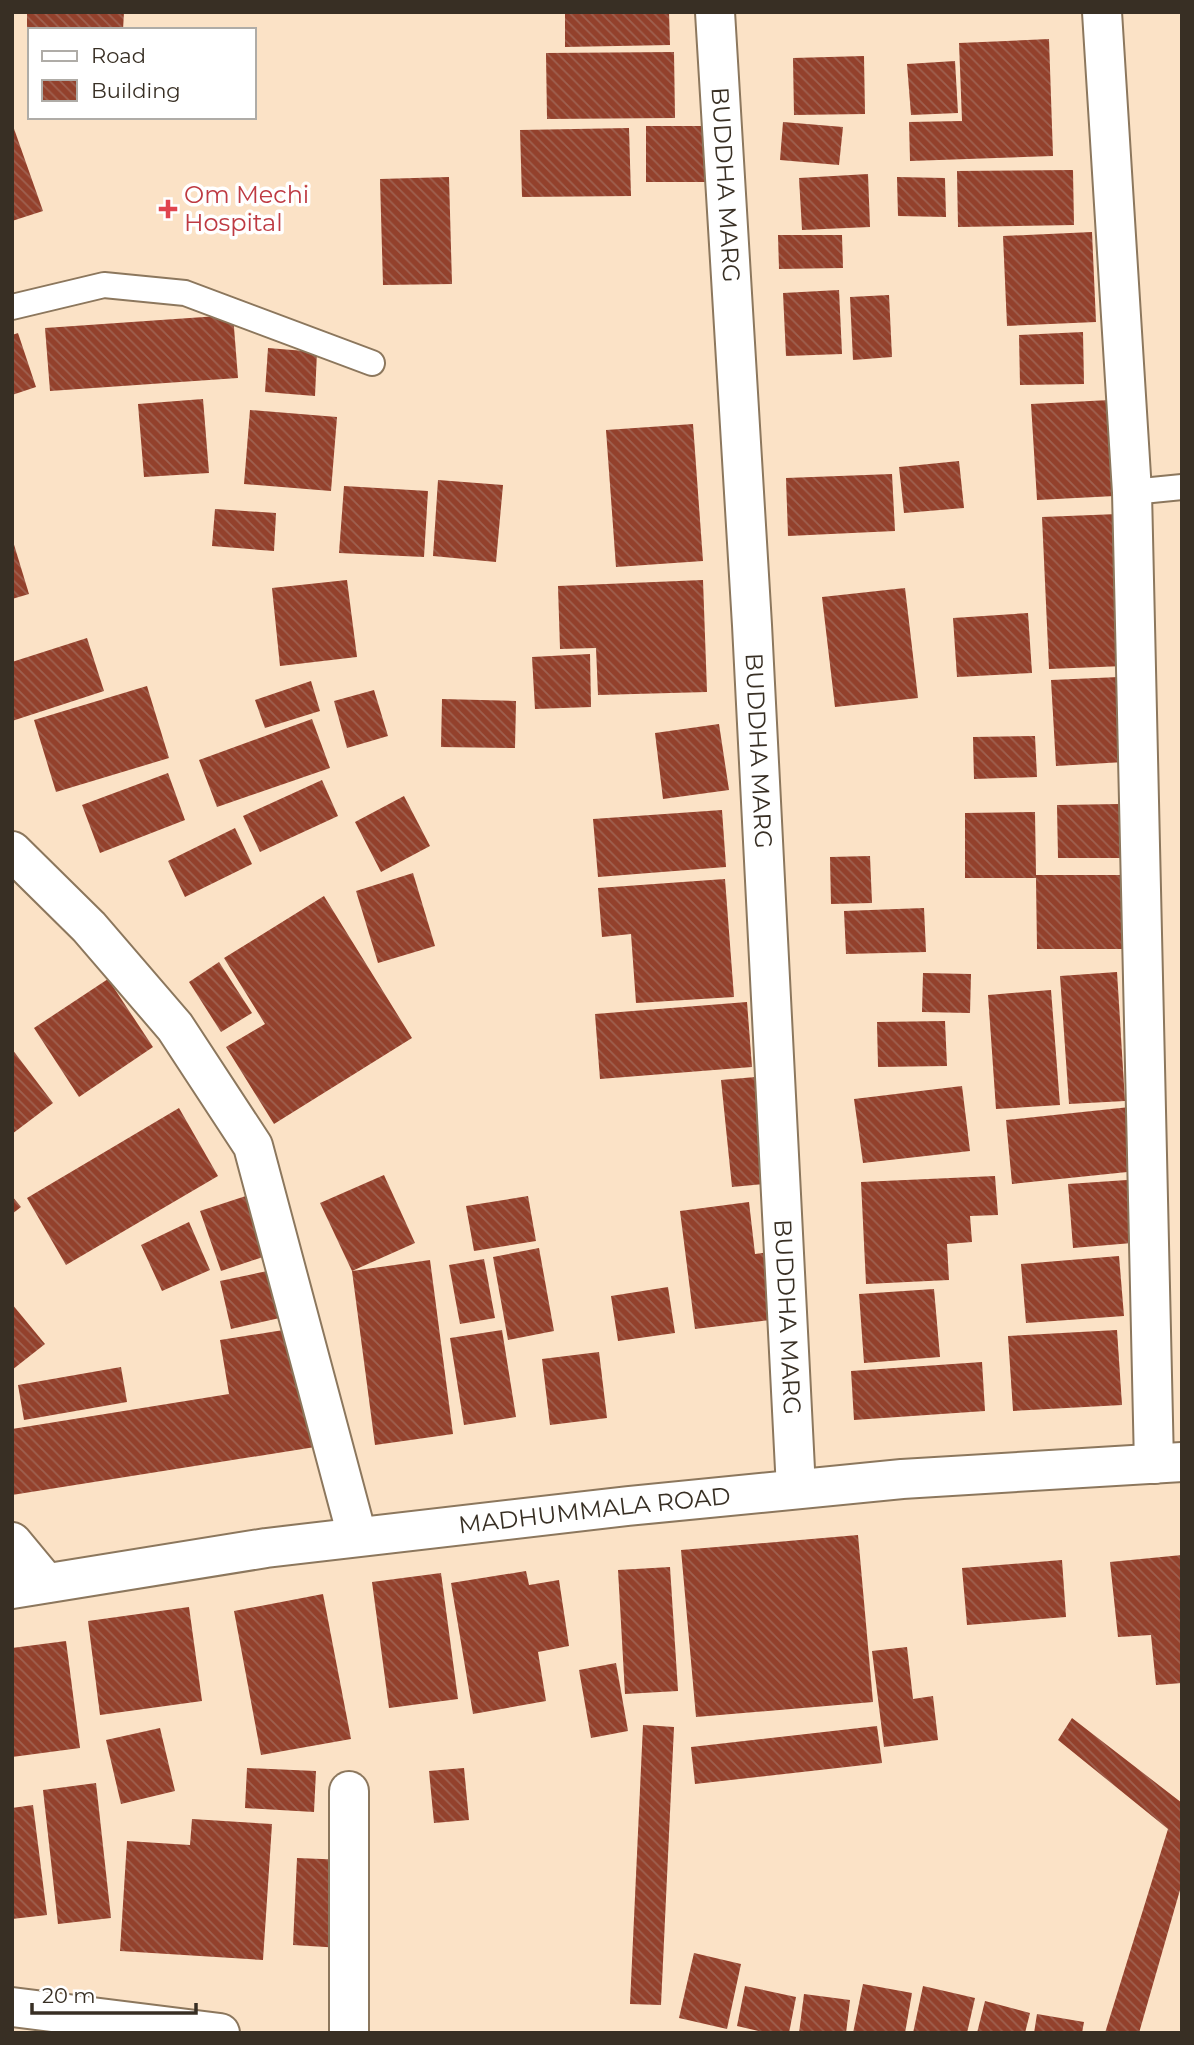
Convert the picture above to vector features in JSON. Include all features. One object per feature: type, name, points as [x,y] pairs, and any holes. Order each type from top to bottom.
[{"type":"street","name":"BUDDHA MARG","points":[[715,12],[752,625],[796,1489]]},
{"type":"street","points":[[1102,12],[1132,492],[1168,1463]]},
{"type":"street","points":[[12,851],[89,927],[175,1027],[253,1146],[357,1536]]},
{"type":"street","name":"MADHUMMALA ROAD","points":[[29,1586],[357,1536],[902,1479],[1168,1463]]},
{"type":"street","points":[[12,1542],[29,1586]]},
{"type":"street","points":[[349,1791],[349,2033]]},
{"type":"street","points":[[28,2016],[220,2033]]},
{"type":"lane","points":[[12,306],[104,285],[185,293],[372,363]]},
{"type":"lane","points":[[1132,492],[1182,487]]},
{"type":"building","points":[[27,12],[124,12],[123,28],[28,28],[27,58]]},
{"type":"building","points":[[565,12],[669,12],[670,45],[565,47]]},
{"type":"building","points":[[1049,39],[1053,156],[910,161],[909,122],[962,121],[959,43]]},
{"type":"building","points":[[674,52],[675,118],[547,119],[546,53]]},
{"type":"building","points":[[864,56],[865,114],[794,115],[793,58]]},
{"type":"building","points":[[955,61],[958,113],[911,115],[907,64]]},
{"type":"building","points":[[783,122],[843,127],[839,165],[780,160]]},
{"type":"building","points":[[12,123],[43,211],[12,221]]},
{"type":"building","points":[[646,126],[716,126],[716,182],[646,182]]},
{"type":"building","points":[[629,128],[631,196],[522,197],[520,130]]},
{"type":"building","points":[[1073,170],[1074,225],[958,227],[957,171]]},
{"type":"building","points":[[868,174],[870,227],[802,230],[799,178]]},
{"type":"building","points":[[449,177],[452,284],[383,285],[380,179]]},
{"type":"building","points":[[897,177],[945,178],[946,217],[898,216]]},
{"type":"building","points":[[1092,232],[1096,322],[1007,326],[1003,236]]},
{"type":"building","points":[[778,235],[842,235],[843,268],[779,269]]},
{"type":"building","points":[[839,290],[842,354],[786,356],[783,293]]},
{"type":"building","points":[[889,295],[892,357],[853,360],[850,297]]},
{"type":"building","points":[[233,315],[238,378],[50,391],[45,328]]},
{"type":"building","points":[[1083,332],[1084,384],[1020,385],[1019,335]]},
{"type":"building","points":[[18,333],[36,387],[12,395],[12,335]]},
{"type":"building","points":[[268,348],[317,352],[315,396],[265,392]]},
{"type":"building","points":[[203,399],[209,473],[144,477],[138,404]]},
{"type":"building","points":[[1110,400],[1115,496],[1037,500],[1031,404]]},
{"type":"building","points":[[250,410],[337,417],[331,491],[244,484]]},
{"type":"building","points":[[693,424],[703,561],[616,567],[606,430]]},
{"type":"building","points":[[959,461],[964,508],[904,513],[899,467]]},
{"type":"building","points":[[892,474],[895,531],[788,536],[786,478]]},
{"type":"building","points":[[438,480],[503,485],[496,562],[433,556]]},
{"type":"building","points":[[344,486],[428,491],[424,557],[339,553]]},
{"type":"building","points":[[215,509],[276,513],[274,551],[212,546]]},
{"type":"building","points":[[1118,514],[1124,666],[1049,669],[1042,517]]},
{"type":"building","points":[[12,538],[29,594],[12,599]]},
{"type":"building","points":[[347,580],[357,657],[280,666],[272,588]]},
{"type":"building","points":[[703,580],[707,692],[598,695],[596,648],[560,649],[558,586]]},
{"type":"building","points":[[905,588],[918,698],[835,707],[822,597]]},
{"type":"building","points":[[1028,613],[1032,673],[957,677],[953,618]]},
{"type":"building","points":[[87,638],[104,691],[12,721],[12,662]]},
{"type":"building","points":[[590,654],[591,707],[535,709],[532,657]]},
{"type":"building","points":[[1119,677],[1124,762],[1056,766],[1051,680]]},
{"type":"building","points":[[311,681],[320,711],[265,728],[255,700]]},
{"type":"building","points":[[147,686],[169,758],[56,792],[34,720]]},
{"type":"building","points":[[374,690],[388,736],[347,748],[334,701]]},
{"type":"building","points":[[442,699],[516,701],[515,748],[441,747]]},
{"type":"building","points":[[312,719],[330,768],[217,807],[199,760]]},
{"type":"building","points":[[719,724],[729,790],[663,799],[655,733]]},
{"type":"building","points":[[1035,736],[1037,777],[974,779],[973,737]]},
{"type":"building","points":[[168,773],[185,820],[100,853],[82,805]]},
{"type":"building","points":[[322,780],[338,816],[260,852],[243,816]]},
{"type":"building","points":[[404,796],[430,846],[381,872],[355,822]]},
{"type":"building","points":[[1120,804],[1121,858],[1058,858],[1057,805]]},
{"type":"building","points":[[722,810],[726,867],[598,877],[593,819]]},
{"type":"building","points":[[1035,812],[1036,875],[1122,875],[1123,949],[1037,949],[1036,878],[965,878],[965,813]]},
{"type":"building","points":[[235,828],[252,864],[185,897],[168,861]]},
{"type":"building","points":[[870,856],[872,903],[831,904],[830,857]]},
{"type":"building","points":[[413,873],[435,946],[378,963],[356,891]]},
{"type":"building","points":[[725,879],[734,997],[636,1003],[631,934],[602,937],[598,888]]},
{"type":"building","points":[[324,896],[412,1038],[274,1124],[226,1047],[265,1024],[224,958]]},
{"type":"building","points":[[924,908],[926,952],[846,954],[844,911]]},
{"type":"building","points":[[219,962],[252,1013],[221,1032],[189,982]]},
{"type":"building","points":[[1117,972],[1125,1101],[1069,1104],[1060,976]]},
{"type":"building","points":[[923,973],[971,974],[970,1013],[922,1012]]},
{"type":"building","points":[[108,979],[153,1047],[79,1097],[34,1028]]},
{"type":"building","points":[[1051,990],[1060,1105],[996,1109],[988,995]]},
{"type":"building","points":[[747,1002],[752,1067],[600,1079],[595,1014]]},
{"type":"building","points":[[945,1021],[947,1066],[878,1067],[877,1022]]},
{"type":"building","points":[[12,1049],[53,1103],[12,1134]]},
{"type":"building","points":[[766,1076],[776,1183],[732,1187],[721,1080]]},
{"type":"building","points":[[962,1086],[970,1151],[863,1163],[854,1099]]},
{"type":"building","points":[[1130,1107],[1137,1171],[1012,1184],[1006,1120]]},
{"type":"building","points":[[179,1108],[218,1176],[66,1265],[27,1198]]},
{"type":"building","points":[[384,1175],[415,1243],[352,1271],[320,1203]]},
{"type":"building","points":[[995,1176],[998,1215],[970,1216],[972,1242],[947,1244],[949,1280],[866,1284],[861,1182]]},
{"type":"building","points":[[1127,1180],[1132,1243],[1073,1248],[1068,1184]]},
{"type":"building","points":[[252,1194],[272,1254],[221,1271],[200,1211]]},
{"type":"building","points":[[12,1196],[21,1207],[12,1214]]},
{"type":"building","points":[[528,1196],[536,1241],[474,1251],[466,1206]]},
{"type":"building","points":[[749,1202],[755,1254],[770,1252],[779,1319],[695,1329],[680,1211]]},
{"type":"building","points":[[189,1222],[210,1270],[162,1291],[141,1245]]},
{"type":"building","points":[[539,1248],[554,1331],[508,1340],[493,1257]]},
{"type":"building","points":[[1119,1256],[1124,1316],[1026,1323],[1021,1264]]},
{"type":"building","points":[[484,1259],[495,1318],[460,1324],[449,1265]]},
{"type":"building","points":[[430,1260],[453,1434],[375,1445],[352,1271]]},
{"type":"building","points":[[282,1268],[293,1315],[231,1329],[220,1281]]},
{"type":"building","points":[[668,1287],[675,1333],[618,1341],[611,1296]]},
{"type":"building","points":[[934,1289],[940,1357],[864,1363],[859,1294]]},
{"type":"building","points":[[12,1304],[45,1344],[12,1370]]},
{"type":"building","points":[[296,1328],[315,1447],[12,1495],[12,1429],[229,1394],[220,1340]]},
{"type":"building","points":[[502,1330],[516,1417],[464,1425],[450,1338]]},
{"type":"building","points":[[1117,1330],[1122,1405],[1013,1411],[1008,1336]]},
{"type":"building","points":[[599,1352],[607,1418],[550,1425],[542,1359]]},
{"type":"building","points":[[982,1362],[985,1411],[854,1420],[851,1371]]},
{"type":"building","points":[[121,1367],[127,1402],[24,1420],[18,1385]]},
{"type":"building","points":[[858,1535],[873,1702],[696,1717],[681,1550]]},
{"type":"building","points":[[1182,1555],[1182,1683],[1156,1685],[1151,1635],[1118,1637],[1110,1562]]},
{"type":"building","points":[[1062,1560],[1066,1617],[967,1625],[962,1568]]},
{"type":"building","points":[[670,1567],[678,1691],[625,1694],[618,1570]]},
{"type":"building","points":[[526,1571],[529,1585],[559,1580],[569,1646],[538,1652],[546,1701],[473,1714],[451,1583]]},
{"type":"building","points":[[441,1573],[458,1699],[389,1708],[372,1582]]},
{"type":"building","points":[[323,1594],[351,1739],[261,1755],[234,1611]]},
{"type":"building","points":[[189,1607],[202,1701],[100,1715],[88,1621]]},
{"type":"building","points":[[66,1641],[80,1748],[12,1757],[12,1648]]},
{"type":"building","points":[[907,1647],[913,1699],[933,1696],[938,1740],[884,1747],[872,1651]]},
{"type":"building","points":[[616,1663],[628,1731],[591,1738],[579,1670]]},
{"type":"building","points":[[1072,1718],[1182,1803],[1182,1883],[1139,2033],[1105,2033],[1168,1829],[1058,1740]]},
{"type":"building","points":[[643,1725],[674,1727],[661,2005],[630,2004]]},
{"type":"building","points":[[877,1726],[882,1763],[695,1784],[691,1747]]},
{"type":"building","points":[[160,1728],[175,1791],[121,1804],[106,1740]]},
{"type":"building","points":[[247,1768],[316,1771],[314,1812],[245,1808]]},
{"type":"building","points":[[464,1768],[469,1820],[434,1823],[429,1771]]},
{"type":"building","points":[[96,1783],[111,1918],[58,1924],[43,1790]]},
{"type":"building","points":[[33,1805],[47,1915],[12,1919],[12,1808]]},
{"type":"building","points":[[192,1819],[272,1824],[263,1960],[120,1951],[127,1841],[190,1845]]},
{"type":"building","points":[[297,1858],[347,1860],[342,1948],[293,1945]]},
{"type":"building","points":[[694,1953],[741,1964],[727,2029],[679,2018]]},
{"type":"building","points":[[863,1984],[912,1993],[905,2033],[853,2033]]},
{"type":"building","points":[[745,1986],[796,1997],[789,2033],[767,2033],[737,2026]]},
{"type":"building","points":[[923,1986],[975,1998],[967,2033],[913,2033]]},
{"type":"building","points":[[804,1994],[850,2000],[846,2033],[799,2033]]},
{"type":"building","points":[[985,2001],[1030,2013],[1025,2033],[977,2033]]},
{"type":"building","points":[[1037,2014],[1084,2022],[1082,2033],[1034,2033]]},
{"type":"place","name":"Om Mechi Hospital","points":[[168,209]]}]
